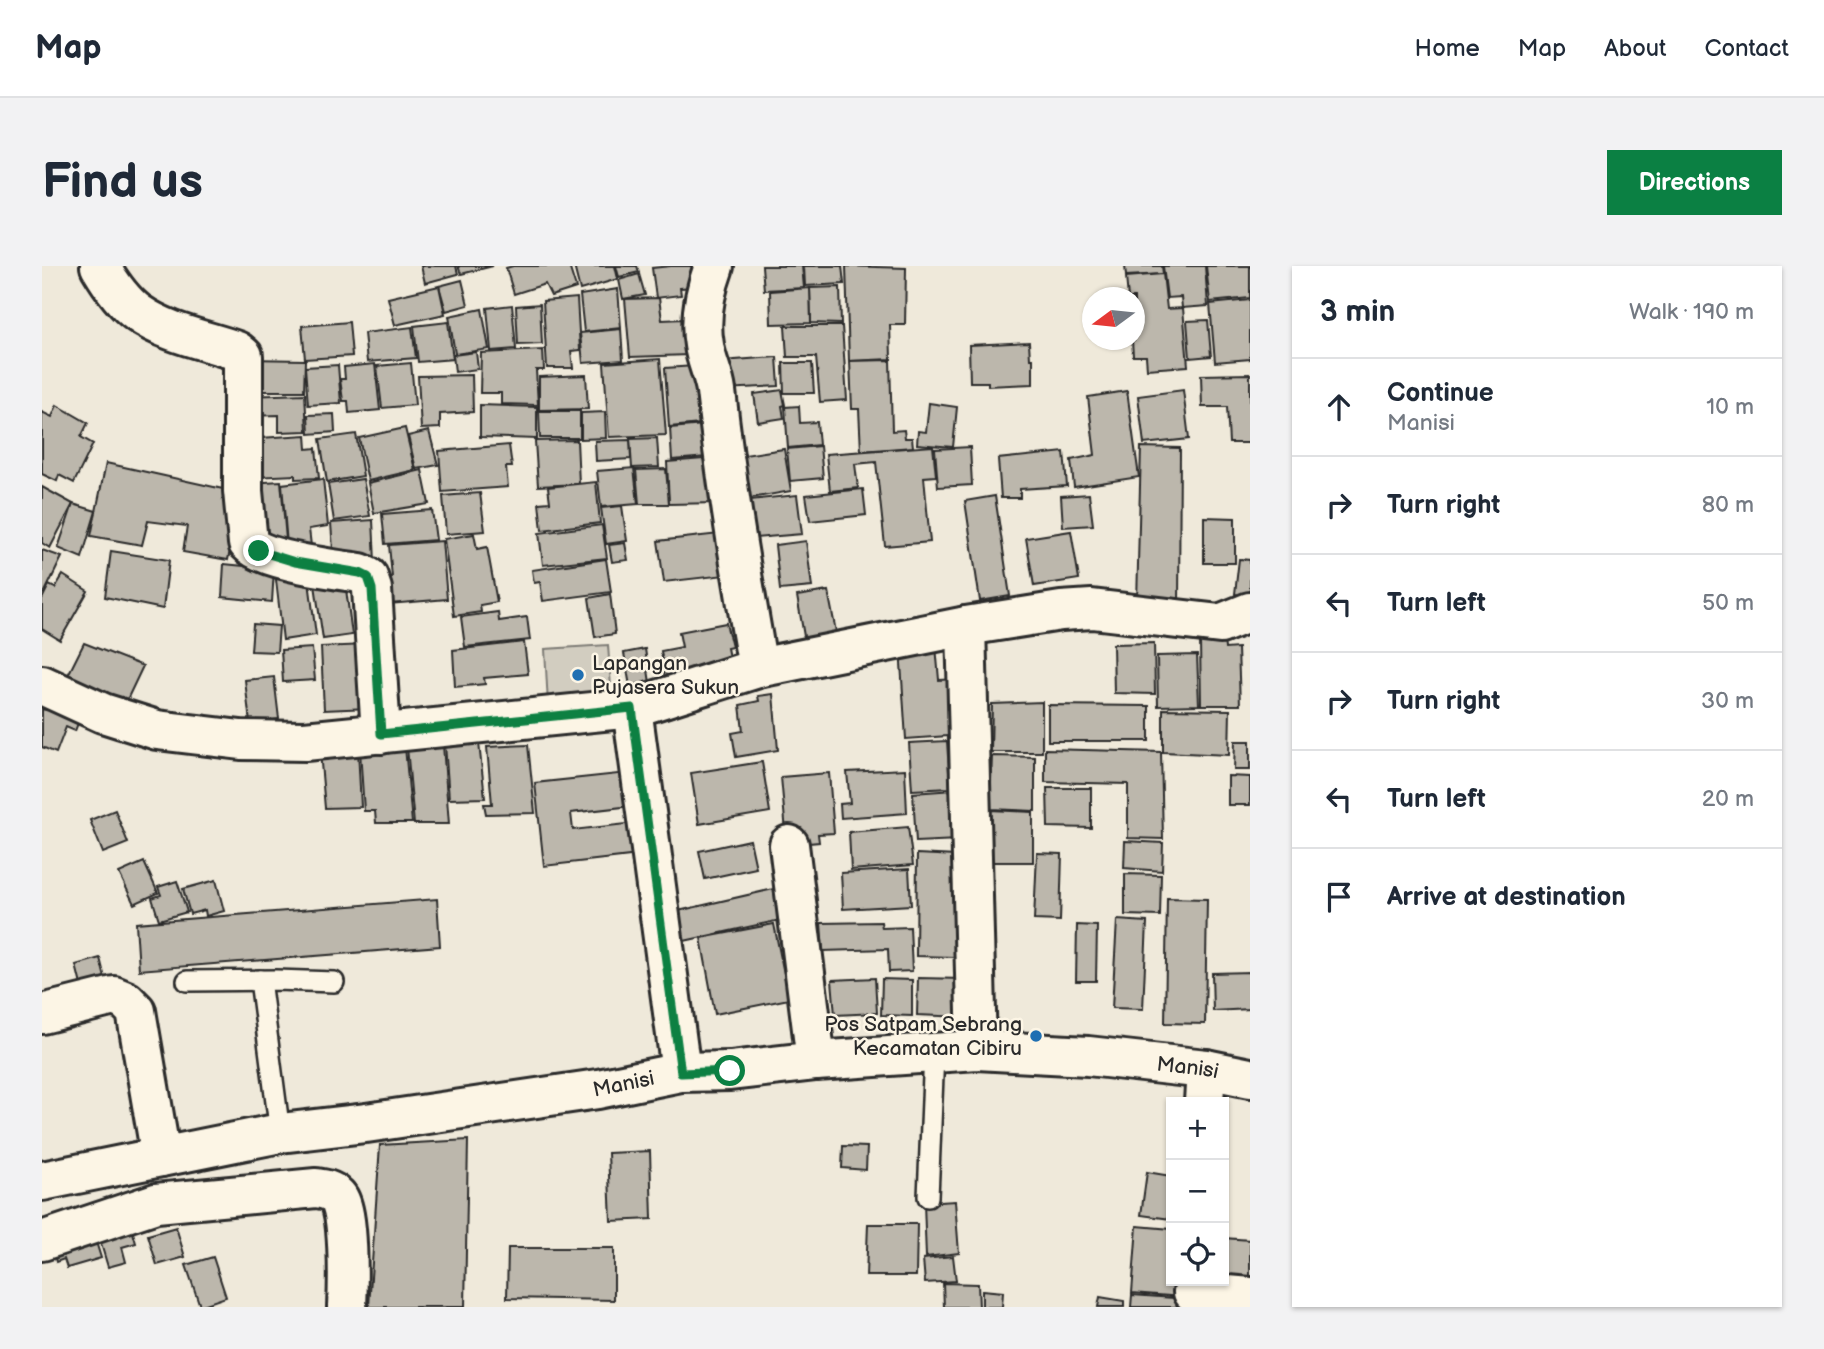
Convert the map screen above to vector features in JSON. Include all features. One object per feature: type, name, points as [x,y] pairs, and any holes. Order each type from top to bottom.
[{"type":"street","points":[[100,266],[111,285],[138,313],[156,324],[237,351],[243,356],[243,491],[248,543],[259,551],[295,562],[360,573],[368,577],[372,589],[381,734]]},
{"type":"street","points":[[714,266],[702,316],[704,346],[714,375],[725,474],[758,668]]},
{"type":"street","points":[[42,685],[103,713],[157,730],[241,740],[305,741],[632,708],[758,668],[966,626],[1061,611],[1092,609],[1220,624],[1250,612]]},
{"type":"street","points":[[966,626],[977,1050]]},
{"type":"street","points":[[632,708],[681,1073]]},
{"type":"street","points":[[789,845],[816,1061]]},
{"type":"street","points":[[42,1014],[114,996],[126,1001],[136,1011],[161,1157]]},
{"type":"street","name":"Manisi","points":[[42,1181],[280,1133],[519,1101],[681,1073],[730,1071],[816,1061],[977,1050],[1088,1056],[1205,1085],[1250,1078]]},
{"type":"street","points":[[42,1241],[156,1203],[316,1188],[327,1190],[337,1195],[345,1213],[347,1307]]},
{"type":"street","points":[[1193,1293],[1250,1297]]},
{"type":"lane","points":[[260,980],[280,1133]]},
{"type":"lane","points":[[187,981],[334,982]]},
{"type":"lane","points":[[928,1197],[934,1052]]},
{"type":"shaded area","name":"Lapangan Pujasera Sukun","points":[[608,645],[612,701],[548,705],[545,649]]},
{"type":"building","points":[[421,266],[456,266],[458,274],[425,283]]},
{"type":"building","points":[[458,266],[493,266],[461,274]]},
{"type":"building","points":[[569,266],[576,288],[551,296],[545,284],[514,294],[506,268]]},
{"type":"building","points":[[574,266],[615,266],[618,279],[580,290]]},
{"type":"building","points":[[616,266],[637,266],[639,272],[619,277]]},
{"type":"building","points":[[694,266],[696,287],[680,288],[681,295],[656,298],[652,268]]},
{"type":"building","points":[[762,266],[802,266],[804,288],[764,290]]},
{"type":"building","points":[[804,266],[842,266],[844,284],[805,286]]},
{"type":"building","points":[[846,266],[906,268],[905,325],[890,325],[891,359],[849,361]]},
{"type":"building","points":[[1125,266],[1162,266],[1163,274],[1126,276]]},
{"type":"building","points":[[1163,266],[1205,266],[1208,306],[1182,308],[1181,297],[1167,298]]},
{"type":"building","points":[[1206,266],[1250,266],[1250,298],[1210,302]]},
{"type":"building","points":[[639,274],[645,295],[623,299],[619,280]]},
{"type":"building","points":[[1163,274],[1167,309],[1183,308],[1188,366],[1147,369],[1146,356],[1133,356],[1133,350],[1145,350],[1145,287],[1127,287],[1126,277]]},
{"type":"building","points":[[462,280],[468,305],[446,311],[439,286]]},
{"type":"building","points":[[439,286],[445,314],[395,325],[388,298]]},
{"type":"building","points":[[840,287],[841,324],[811,323],[810,288]]},
{"type":"building","points":[[810,288],[811,323],[771,324],[770,291]]},
{"type":"building","points":[[618,289],[621,328],[584,332],[580,295]]},
{"type":"building","points":[[577,298],[580,350],[571,351],[573,368],[547,368],[543,301]]},
{"type":"building","points":[[659,298],[662,320],[684,319],[689,355],[630,357],[625,299]]},
{"type":"building","points":[[1250,300],[1250,359],[1215,362],[1210,304]]},
{"type":"building","points":[[540,304],[542,344],[518,345],[516,306]]},
{"type":"building","points":[[512,305],[516,349],[491,351],[487,308]]},
{"type":"building","points":[[482,309],[489,349],[455,354],[449,316]]},
{"type":"building","points":[[1208,320],[1211,356],[1190,358],[1187,321]]},
{"type":"building","points":[[349,322],[352,356],[305,359],[302,326]]},
{"type":"building","points":[[448,322],[453,359],[418,362],[414,326]]},
{"type":"building","points":[[785,326],[842,326],[847,400],[820,402],[816,357],[787,357]]},
{"type":"building","points":[[412,327],[416,358],[367,362],[364,333]]},
{"type":"building","points":[[621,329],[623,360],[583,363],[580,333]]},
{"type":"building","points":[[1029,342],[1030,359],[1033,359],[1033,384],[988,386],[988,382],[970,382],[969,345]]},
{"type":"building","points":[[543,350],[544,370],[536,370],[538,405],[501,404],[501,393],[480,393],[481,353]]},
{"type":"building","points":[[476,352],[478,369],[455,372],[453,355]]},
{"type":"building","points":[[777,357],[779,386],[724,389],[722,361]]},
{"type":"building","points":[[245,359],[305,360],[304,391],[244,391]]},
{"type":"building","points":[[660,359],[666,435],[609,437],[604,363]]},
{"type":"building","points":[[890,360],[892,431],[904,430],[905,438],[912,438],[913,447],[861,451],[859,409],[852,409],[850,361]]},
{"type":"building","points":[[411,363],[415,405],[382,408],[377,366]]},
{"type":"building","points":[[783,363],[812,363],[814,393],[784,393]]},
{"type":"building","points":[[375,364],[380,410],[349,413],[348,401],[343,401],[340,379],[345,379],[344,367]]},
{"type":"building","points":[[338,365],[341,403],[308,405],[305,367]]},
{"type":"building","points":[[695,366],[711,423],[669,427],[665,368]]},
{"type":"building","points":[[1250,374],[1250,443],[1229,443],[1227,407],[1202,407],[1201,375]]},
{"type":"building","points":[[472,375],[473,412],[440,414],[440,428],[421,429],[418,376]]},
{"type":"building","points":[[586,375],[588,409],[539,410],[539,377]]},
{"type":"building","points":[[782,390],[784,418],[758,422],[754,394]]},
{"type":"building","points":[[1183,390],[1189,439],[1144,444],[1138,396]]},
{"type":"building","points":[[1127,391],[1139,477],[1074,487],[1071,460],[1095,455],[1088,397]]},
{"type":"building","points":[[305,394],[307,431],[279,432],[279,415],[247,416],[246,396]]},
{"type":"building","points":[[929,403],[957,407],[953,447],[917,444],[918,431],[926,432]]},
{"type":"building","points":[[57,405],[88,423],[81,437],[93,444],[74,483],[59,475],[57,481],[42,474],[42,412],[52,417]]},
{"type":"building","points":[[480,405],[537,407],[537,439],[480,437]]},
{"type":"building","points":[[799,406],[800,423],[817,422],[819,445],[788,448],[785,407]]},
{"type":"building","points":[[539,411],[580,411],[580,438],[540,438]]},
{"type":"building","points":[[605,412],[606,438],[581,439],[581,413]]},
{"type":"building","points":[[334,414],[335,432],[309,434],[308,415]]},
{"type":"building","points":[[704,425],[707,457],[672,460],[670,428]]},
{"type":"building","points":[[405,428],[415,470],[368,481],[359,438]]},
{"type":"building","points":[[429,431],[438,465],[416,469],[408,436]]},
{"type":"building","points":[[356,434],[363,476],[327,482],[320,439]]},
{"type":"building","points":[[306,435],[307,449],[316,448],[319,478],[295,479],[295,475],[254,477],[260,438]]},
{"type":"building","points":[[657,438],[659,467],[632,468],[630,439]]},
{"type":"building","points":[[577,440],[579,484],[538,486],[535,441]]},
{"type":"building","points":[[630,440],[631,459],[596,461],[595,441]]},
{"type":"building","points":[[509,445],[512,467],[506,467],[508,487],[442,492],[439,451]]},
{"type":"building","points":[[820,446],[823,478],[790,481],[787,449]]},
{"type":"building","points":[[933,446],[936,476],[924,477],[930,542],[885,546],[876,462],[855,464],[858,488],[830,491],[826,454]]},
{"type":"building","points":[[970,447],[972,485],[938,487],[935,449]]},
{"type":"building","points":[[1141,447],[1180,448],[1179,607],[1137,603]]},
{"type":"building","points":[[784,449],[791,491],[745,499],[738,456]]},
{"type":"building","points":[[1064,452],[1067,486],[1020,489],[1020,498],[1001,498],[998,459]]},
{"type":"building","points":[[716,458],[718,503],[669,504],[667,462]]},
{"type":"building","points":[[106,463],[241,493],[228,560],[183,552],[187,526],[148,521],[142,545],[91,536]]},
{"type":"building","points":[[634,468],[638,504],[601,507],[597,471]]},
{"type":"building","points":[[666,469],[669,504],[639,504],[636,470]]},
{"type":"building","points":[[422,470],[429,504],[374,513],[368,483]]},
{"type":"building","points":[[323,479],[328,526],[309,529],[312,554],[288,557],[282,484]]},
{"type":"building","points":[[363,479],[370,516],[334,521],[328,484]]},
{"type":"building","points":[[281,481],[286,540],[253,542],[249,483]]},
{"type":"building","points":[[596,482],[600,523],[542,530],[539,503],[550,502],[548,487]]},
{"type":"building","points":[[42,487],[73,504],[50,548],[42,543]]},
{"type":"building","points":[[863,489],[866,515],[810,521],[806,495]]},
{"type":"building","points":[[480,493],[485,531],[446,534],[443,496]]},
{"type":"building","points":[[1089,494],[1093,525],[1063,527],[1061,496]]},
{"type":"building","points":[[797,495],[802,534],[755,538],[750,500]]},
{"type":"building","points":[[995,496],[1010,596],[980,601],[965,501]]},
{"type":"building","points":[[73,504],[96,511],[82,558],[58,548]]},
{"type":"building","points":[[622,506],[627,541],[606,544],[601,508]]},
{"type":"building","points":[[432,510],[436,540],[385,544],[382,514]]},
{"type":"building","points":[[1204,517],[1235,518],[1235,563],[1204,563]]},
{"type":"building","points":[[373,520],[375,562],[334,563],[331,523]]},
{"type":"building","points":[[602,525],[607,558],[543,565],[539,533]]},
{"type":"building","points":[[1071,531],[1079,579],[1034,586],[1026,538]]},
{"type":"building","points":[[474,534],[477,549],[487,547],[497,602],[480,605],[481,612],[454,616],[444,539]]},
{"type":"building","points":[[719,534],[726,575],[664,582],[658,541]]},
{"type":"building","points":[[442,541],[447,599],[389,604],[387,578],[392,577],[389,545]]},
{"type":"building","points":[[806,541],[812,587],[780,590],[775,545]]},
{"type":"building","points":[[625,543],[628,560],[612,562],[609,545]]},
{"type":"building","points":[[42,550],[62,557],[44,594],[42,593]]},
{"type":"building","points":[[111,551],[169,560],[163,609],[105,597]]},
{"type":"building","points":[[606,559],[611,592],[543,601],[540,582],[534,583],[532,570]]},
{"type":"building","points":[[1239,559],[1250,560],[1250,596],[1235,594]]},
{"type":"building","points":[[224,564],[274,569],[272,602],[222,597]]},
{"type":"building","points":[[307,566],[316,635],[283,640],[275,571]]},
{"type":"building","points":[[344,574],[352,635],[323,639],[314,578]]},
{"type":"building","points":[[63,575],[88,591],[60,640],[42,629],[42,599],[49,585],[55,588]]},
{"type":"building","points":[[828,591],[837,637],[805,642],[797,596]]},
{"type":"building","points":[[610,594],[615,634],[595,637],[589,598]]},
{"type":"building","points":[[498,612],[499,621],[527,617],[530,640],[465,647],[461,617]]},
{"type":"building","points":[[726,623],[732,647],[727,648],[731,667],[665,678],[661,651],[682,647],[679,632]]},
{"type":"building","points":[[253,624],[279,626],[277,652],[251,651]]},
{"type":"building","points":[[1224,639],[1225,649],[1238,648],[1240,705],[1201,705],[1200,641]]},
{"type":"building","points":[[524,642],[528,674],[484,678],[485,684],[455,687],[453,650]]},
{"type":"building","points":[[84,643],[143,666],[124,706],[65,681]]},
{"type":"building","points":[[1154,643],[1155,694],[1114,693],[1113,644]]},
{"type":"building","points":[[366,645],[369,708],[324,710],[321,647]]},
{"type":"building","points":[[936,646],[939,680],[958,679],[962,735],[906,739],[900,648]]},
{"type":"building","points":[[312,648],[315,680],[283,682],[281,650]]},
{"type":"building","points":[[645,649],[650,683],[630,686],[624,653]]},
{"type":"building","points":[[1197,655],[1199,705],[1158,706],[1157,656]]},
{"type":"building","points":[[274,677],[279,719],[250,723],[245,680]]},
{"type":"building","points":[[52,693],[84,707],[75,731],[66,727],[56,753],[42,747],[42,709],[46,710]]},
{"type":"building","points":[[773,694],[778,750],[736,757],[732,733],[743,731],[740,705],[759,701],[758,696]]},
{"type":"building","points":[[1042,702],[1042,752],[991,752],[992,704]]},
{"type":"building","points":[[1048,705],[1149,706],[1149,741],[1048,741]]},
{"type":"building","points":[[1163,709],[1230,710],[1229,755],[1163,752]]},
{"type":"building","points":[[947,741],[950,788],[912,790],[909,743]]},
{"type":"building","points":[[1235,741],[1250,741],[1250,770],[1234,770]]},
{"type":"building","points":[[479,743],[485,798],[449,799],[445,744]]},
{"type":"building","points":[[443,745],[449,824],[414,824],[407,747]]},
{"type":"building","points":[[528,745],[535,813],[486,814],[484,804],[492,804],[487,747]]},
{"type":"building","points":[[405,747],[412,823],[376,823],[375,811],[364,811],[360,750]]},
{"type":"building","points":[[1045,749],[1161,752],[1163,839],[1128,838],[1128,784],[1045,782]]},
{"type":"building","points":[[358,750],[361,807],[325,808],[320,752]]},
{"type":"building","points":[[992,756],[1035,757],[1035,811],[990,809]]},
{"type":"building","points":[[762,762],[770,812],[699,824],[691,773]]},
{"type":"building","points":[[905,769],[907,813],[841,818],[840,804],[850,803],[847,772]]},
{"type":"building","points":[[627,773],[631,806],[571,813],[573,830],[635,823],[638,855],[544,866],[535,783]]},
{"type":"building","points":[[829,773],[834,833],[818,834],[819,842],[798,844],[786,832],[781,777]]},
{"type":"building","points":[[1228,776],[1250,777],[1250,805],[1228,805]]},
{"type":"building","points":[[1047,788],[1091,788],[1091,828],[1048,827]]},
{"type":"building","points":[[954,790],[958,840],[916,842],[913,793]]},
{"type":"building","points":[[115,810],[128,843],[103,853],[90,820]]},
{"type":"building","points":[[990,810],[1033,812],[1033,862],[989,862]]},
{"type":"building","points":[[908,827],[913,865],[851,870],[849,832]]},
{"type":"building","points":[[750,840],[756,868],[705,879],[699,851]]},
{"type":"building","points":[[1125,841],[1163,843],[1162,871],[1124,868]]},
{"type":"building","points":[[1037,853],[1062,854],[1060,921],[1034,920]]},
{"type":"building","points":[[917,854],[956,856],[955,957],[916,956]]},
{"type":"building","points":[[144,862],[158,893],[134,904],[119,873]]},
{"type":"building","points":[[909,869],[911,905],[843,909],[841,873]]},
{"type":"building","points":[[1125,874],[1161,875],[1160,916],[1125,915]]},
{"type":"building","points":[[216,880],[224,911],[206,916],[205,910],[190,914],[183,889]]},
{"type":"building","points":[[177,881],[187,912],[159,920],[152,898],[161,895],[158,887]]},
{"type":"building","points":[[778,888],[785,919],[684,941],[678,911]]},
{"type":"building","points":[[1167,898],[1207,899],[1205,1024],[1165,1023]]},
{"type":"building","points":[[437,899],[440,946],[139,970],[136,923]]},
{"type":"building","points":[[1117,920],[1147,922],[1143,1009],[1112,1008]]},
{"type":"building","points":[[881,922],[882,928],[910,927],[912,971],[889,972],[888,949],[823,951],[821,923]]},
{"type":"building","points":[[774,924],[789,999],[715,1014],[701,938]]},
{"type":"building","points":[[1077,925],[1097,926],[1096,981],[1076,981]]},
{"type":"building","points":[[100,958],[106,982],[82,989],[76,965]]},
{"type":"building","points":[[1250,972],[1250,1009],[1213,1011],[1212,973]]},
{"type":"building","points":[[875,978],[877,1013],[835,1015],[832,980]]},
{"type":"building","points":[[918,978],[965,979],[964,1017],[917,1015]]},
{"type":"building","points":[[882,979],[912,980],[912,1016],[881,1015]]},
{"type":"building","points":[[468,1140],[465,1307],[369,1307],[380,1145]]},
{"type":"building","points":[[843,1146],[867,1147],[866,1170],[842,1168]]},
{"type":"building","points":[[650,1151],[652,1219],[611,1221],[608,1153]]},
{"type":"building","points":[[1147,1172],[1166,1175],[1166,1218],[1141,1215]]},
{"type":"building","points":[[955,1201],[959,1253],[926,1257],[924,1203]]},
{"type":"building","points":[[128,1215],[136,1243],[122,1247],[126,1262],[108,1267],[95,1224]]},
{"type":"building","points":[[868,1224],[917,1224],[916,1276],[866,1276]]},
{"type":"building","points":[[1137,1226],[1166,1229],[1166,1286],[1184,1286],[1183,1297],[1132,1293]]},
{"type":"building","points":[[176,1227],[185,1257],[157,1265],[148,1235]]},
{"type":"building","points":[[92,1229],[101,1258],[67,1268],[64,1259],[56,1262],[50,1241]]},
{"type":"building","points":[[1229,1238],[1250,1240],[1250,1286],[1229,1282]]},
{"type":"building","points":[[508,1248],[614,1248],[614,1300],[507,1298]]},
{"type":"building","points":[[953,1256],[956,1281],[925,1283],[923,1259]]},
{"type":"building","points":[[213,1257],[226,1297],[200,1306],[186,1265]]},
{"type":"building","points":[[943,1283],[978,1284],[979,1307],[944,1307]]},
{"type":"building","points":[[982,1290],[1003,1292],[1002,1307],[982,1307]]},
{"type":"building","points":[[1132,1295],[1188,1299],[1187,1307],[1131,1307]]},
{"type":"building","points":[[1100,1297],[1124,1301],[1124,1307],[1098,1307]]},
{"type":"place","name":"Lapangan Pujasera Sukun","points":[[578,675]]},
{"type":"place","name":"Pos Satpam Sebrang Kecamatan Cibiru","points":[[1036,1036]]},
{"type":"route","points":[[259,551],[295,562],[360,573],[368,577],[372,589],[381,734],[632,708],[681,1073],[730,1071]]}]
